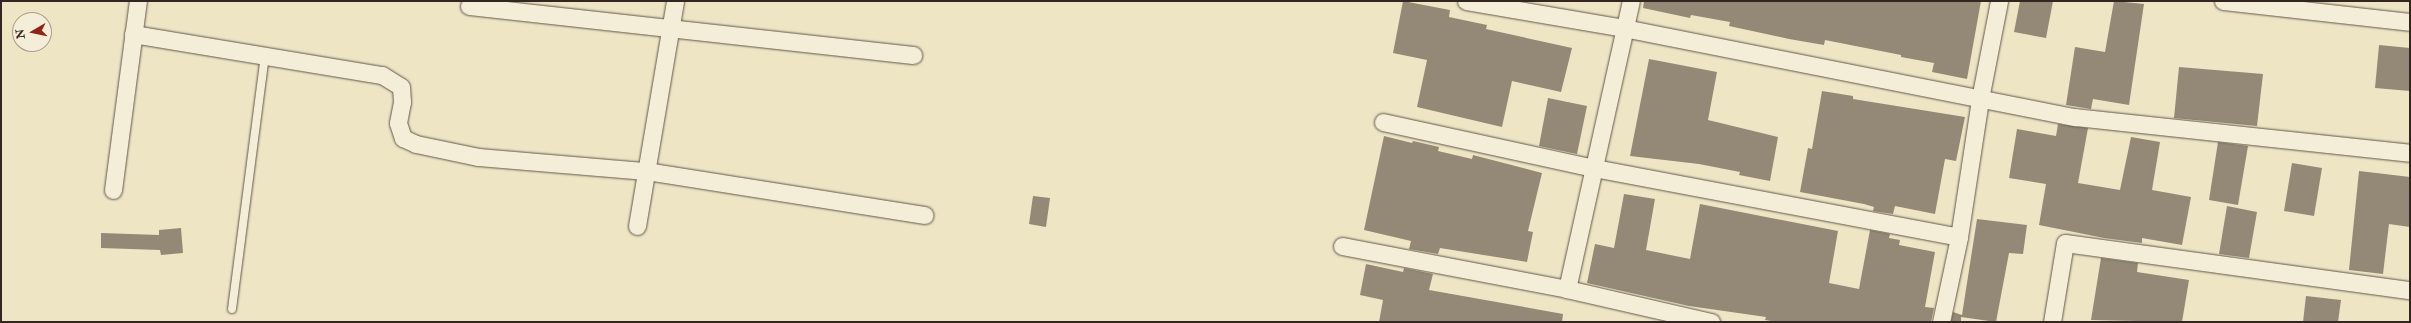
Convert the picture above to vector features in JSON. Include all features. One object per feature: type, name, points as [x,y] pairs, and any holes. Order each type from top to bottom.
[{"type":"street","points":[[113,190],[138,1]]},
{"type":"street","points":[[637,226],[669,28],[675,1]]},
{"type":"street","points":[[1466,1],[1624,28],[2075,117],[2410,153]]},
{"type":"street","points":[[1567,290],[1631,1]]},
{"type":"street","points":[[1941,322],[1960,237],[1980,99],[1999,1]]},
{"type":"street","points":[[2223,1],[2410,22]]},
{"type":"street","points":[[469,6],[913,55]]},
{"type":"street","points":[[133,34],[265,55],[382,76],[401,87],[402,102],[398,123],[404,138],[416,144],[478,157],[646,171],[925,215]]},
{"type":"street","points":[[1383,122],[1594,168],[1960,237]]},
{"type":"street","points":[[2052,322],[2065,243],[2410,290]]},
{"type":"street","points":[[1342,246],[1567,290],[1711,322]]},
{"type":"lane","points":[[232,309],[265,55]]},
{"type":"building","points":[[1403,1],[1450,10],[1449,17],[1487,25],[1486,29],[1572,48],[1561,92],[1512,81],[1502,127],[1417,107],[1427,60],[1393,53]]},
{"type":"building","points":[[1644,1],[1981,1],[1967,79],[1932,72],[1934,63],[1901,57],[1901,55],[1825,40],[1824,45],[1789,39],[1729,26],[1730,22],[1691,15],[1690,18],[1643,8]]},
{"type":"building","points":[[2020,1],[2053,1],[2046,38],[2014,32]]},
{"type":"building","points":[[2114,1],[2144,4],[2129,105],[2093,99],[2091,109],[2066,105],[2075,47],[2105,52]]},
{"type":"building","points":[[2379,45],[2410,48],[2410,91],[2375,88]]},
{"type":"building","points":[[1649,59],[1717,72],[1708,120],[1778,137],[1770,181],[1739,175],[1740,172],[1699,164],[1630,156]]},
{"type":"building","points":[[2179,67],[2263,74],[2257,126],[2174,118]]},
{"type":"building","points":[[1822,91],[1853,96],[1853,99],[1965,117],[1956,161],[1945,159],[1935,214],[1895,206],[1893,214],[1873,211],[1874,207],[1864,204],[1800,192],[1808,148],[1812,149]]},
{"type":"building","points":[[1548,98],[1587,106],[1577,154],[1539,146]]},
{"type":"building","points":[[2058,124],[2088,128],[2078,183],[2120,190],[2131,137],[2160,142],[2152,190],[2191,197],[2182,245],[2142,238],[2142,243],[2104,238],[2039,225],[2046,184],[2009,178],[2017,129],[2056,136]]},
{"type":"building","points":[[1384,136],[1412,143],[1413,141],[1439,147],[1438,151],[1472,159],[1473,155],[1542,173],[1528,231],[1533,232],[1527,262],[1440,248],[1438,254],[1409,249],[1411,241],[1364,230]]},
{"type":"building","points":[[2218,142],[2248,146],[2238,205],[2209,200]]},
{"type":"building","points":[[2292,163],[2322,168],[2314,216],[2284,211]]},
{"type":"building","points":[[2359,171],[2410,177],[2410,227],[2389,224],[2383,274],[2349,270]]},
{"type":"building","points":[[1624,194],[1655,199],[1646,250],[1690,259],[1700,204],[1838,231],[1829,283],[1859,289],[1870,230],[1890,234],[1889,238],[1900,240],[1899,245],[1935,252],[1925,307],[1934,308],[1931,322],[1777,322],[1765,320],[1766,317],[1689,306],[1587,283],[1595,244],[1614,248]]},
{"type":"building","points":[[1033,196],[1050,198],[1046,227],[1029,224]]},
{"type":"building","points":[[2227,206],[2257,212],[2249,258],[2219,254]]},
{"type":"building","points":[[1977,219],[2027,225],[2023,254],[2009,253],[1996,322],[1961,317],[1961,322],[1951,322],[1953,312],[1962,315]]},
{"type":"building","points":[[181,228],[183,253],[161,255],[160,250],[101,248],[101,233],[159,235],[159,230]]},
{"type":"building","points":[[2101,258],[2138,263],[2137,272],[2189,280],[2182,322],[2091,320]]},
{"type":"building","points":[[1366,264],[1403,272],[1404,268],[1433,274],[1429,290],[1563,314],[1562,322],[1379,322],[1383,300],[1360,295]]},
{"type":"building","points":[[2306,296],[2341,300],[2338,322],[2303,322]]}]
